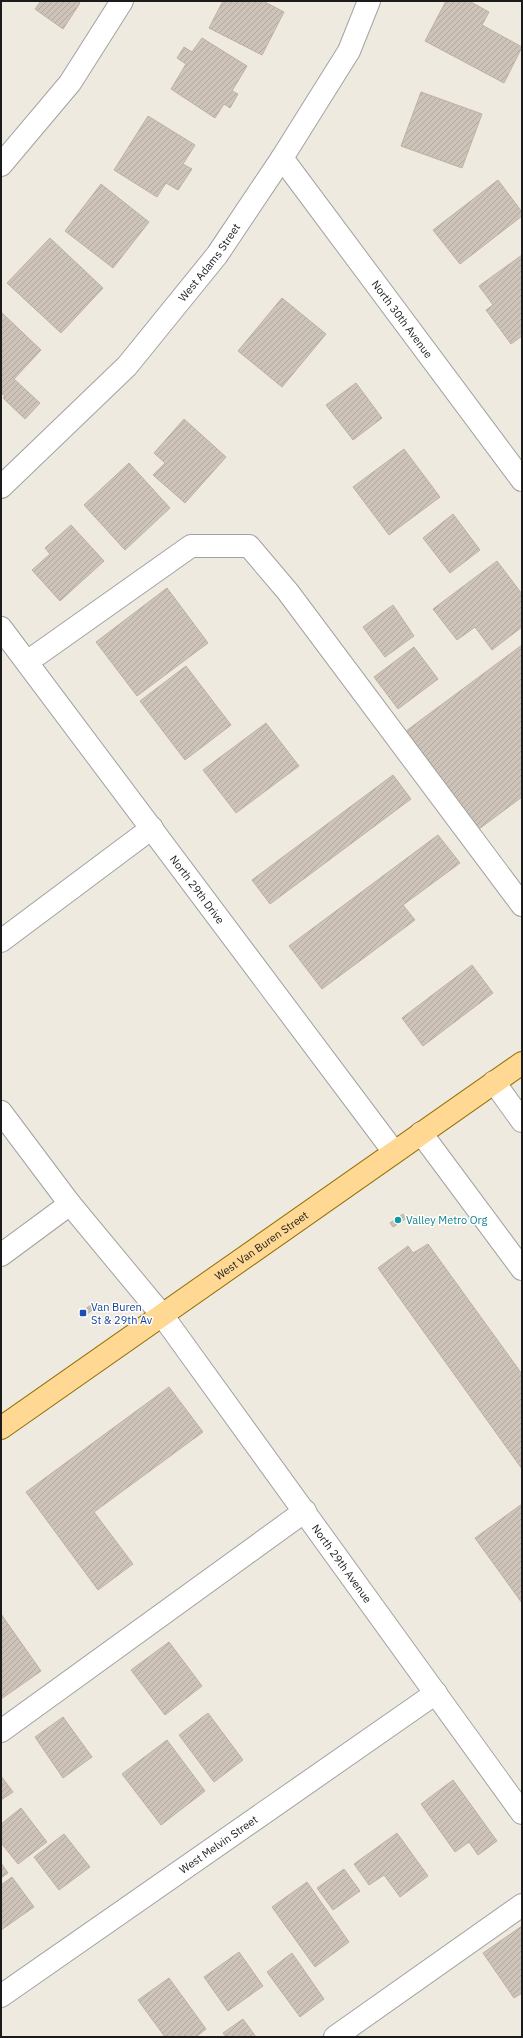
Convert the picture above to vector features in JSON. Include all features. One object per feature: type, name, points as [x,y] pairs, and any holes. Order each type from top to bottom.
[{"type":"main road","name":"West Van Buren Street","points":[[1,1428],[421,1133],[522,1064]]},
{"type":"street","points":[[1,165],[70,83],[122,1]]},
{"type":"street","name":"West Adams Street","points":[[1,487],[127,366],[217,255],[282,158],[348,51],[369,1]]},
{"type":"street","name":"North 30th Avenue","points":[[282,158],[522,480]]},
{"type":"street","points":[[27,662],[191,546],[249,546],[288,592],[522,905]]},
{"type":"street","name":"North 29th Drive","points":[[1,628],[394,1152]]},
{"type":"street","points":[[1,941],[152,828]]},
{"type":"street","points":[[494,1082],[522,1121]]},
{"type":"street","name":"North 29th Avenue","points":[[1,1112],[70,1204],[162,1315],[522,1813]]},
{"type":"street","points":[[421,1133],[522,1269]]},
{"type":"street","points":[[1,1255],[70,1204]]},
{"type":"street","points":[[1,1731],[305,1511]]},
{"type":"street","name":"West Melvin Street","points":[[1,1996],[436,1693]]},
{"type":"street","points":[[335,2037],[522,1905]]},
{"type":"building","points":[[41,1],[77,1],[80,3],[63,29],[35,9]]},
{"type":"building","points":[[223,1],[263,1],[284,12],[262,55],[209,28]]},
{"type":"building","points":[[446,1],[472,1],[471,2],[489,12],[482,25],[522,47],[504,83],[425,41]]},
{"type":"building","points":[[202,38],[247,66],[232,91],[238,94],[230,108],[224,104],[215,118],[171,89],[186,64],[177,58],[184,47],[192,52]]},
{"type":"building","points":[[421,92],[482,114],[462,168],[401,146]]},
{"type":"building","points":[[148,116],[195,145],[183,164],[192,169],[178,190],[166,183],[157,197],[114,170]]},
{"type":"building","points":[[498,180],[522,212],[522,216],[460,264],[433,230]]},
{"type":"building","points":[[101,184],[149,222],[113,268],[65,231]]},
{"type":"building","points":[[50,238],[103,288],[61,333],[7,283]]},
{"type":"building","points":[[522,255],[522,336],[511,344],[486,310],[493,305],[479,286]]},
{"type":"building","points":[[282,298],[326,334],[282,387],[238,351]]},
{"type":"building","points":[[1,312],[41,350],[14,379],[40,403],[25,419],[3,398],[5,396],[1,393]]},
{"type":"building","points":[[356,383],[382,418],[353,440],[326,405]]},
{"type":"building","points":[[184,419],[226,457],[185,503],[153,475],[165,463],[154,453]]},
{"type":"building","points":[[404,449],[440,497],[389,535],[353,487]]},
{"type":"building","points":[[129,463],[170,508],[125,550],[84,505]]},
{"type":"building","points":[[453,514],[480,550],[450,573],[423,538]]},
{"type":"building","points":[[71,525],[104,561],[60,601],[32,570],[50,554],[45,548]]},
{"type":"building","points":[[497,561],[522,594],[522,627],[492,650],[475,627],[457,640],[433,609]]},
{"type":"building","points":[[167,588],[208,643],[137,696],[96,642]]},
{"type":"building","points":[[393,605],[414,636],[385,657],[363,627]]},
{"type":"building","points":[[522,645],[522,797],[479,829],[406,731]]},
{"type":"building","points":[[414,647],[438,679],[398,709],[374,677]]},
{"type":"building","points":[[186,666],[231,725],[185,760],[140,701]]},
{"type":"building","points":[[266,723],[299,766],[236,813],[203,770]]},
{"type":"building","points":[[393,775],[411,799],[270,904],[252,880]]},
{"type":"building","points":[[438,835],[460,863],[403,905],[415,920],[322,989],[289,946]]},
{"type":"building","points":[[472,965],[493,993],[423,1046],[402,1018]]},
{"type":"building","name":"Valley Metro Org","points":[[403,1214],[407,1218],[393,1227],[390,1223]]},
{"type":"building","points":[[428,1244],[522,1374],[522,1469],[378,1268],[408,1246],[413,1253]]},
{"type":"building","points":[[91,1305],[94,1309],[81,1318],[78,1314]]},
{"type":"building","points":[[169,1387],[203,1432],[94,1512],[133,1564],[98,1590],[26,1492]]},
{"type":"building","points":[[522,1504],[522,1603],[475,1538]]},
{"type":"building","points":[[1,1614],[41,1671],[1,1699]]},
{"type":"building","points":[[169,1642],[202,1686],[165,1715],[131,1670]]},
{"type":"building","points":[[208,1713],[243,1760],[214,1782],[179,1735]]},
{"type":"building","points":[[63,1717],[92,1757],[63,1778],[35,1737]]},
{"type":"building","points":[[167,1740],[205,1791],[161,1825],[122,1774]]},
{"type":"building","points":[[1,1776],[13,1792],[1,1800]]},
{"type":"building","points":[[453,1780],[497,1841],[478,1855],[469,1842],[455,1852],[421,1804]]},
{"type":"building","points":[[21,1808],[47,1842],[18,1864],[1,1843],[1,1824]]},
{"type":"building","points":[[397,1833],[428,1876],[400,1897],[384,1875],[369,1885],[354,1864]]},
{"type":"building","points":[[64,1834],[90,1867],[59,1890],[34,1857]]},
{"type":"building","points":[[1,1863],[8,1873],[1,1878]]},
{"type":"building","points":[[344,1869],[360,1891],[333,1910],[317,1888]]},
{"type":"building","points":[[12,1877],[34,1907],[1,1930],[1,1885]]},
{"type":"building","points":[[307,1882],[349,1942],[315,1967],[272,1907]]},
{"type":"building","points":[[522,1926],[522,1993],[514,1998],[483,1953]]},
{"type":"building","points":[[239,1952],[263,1986],[228,2011],[204,1977]]},
{"type":"building","points":[[292,1953],[324,1999],[300,2017],[267,1972]]},
{"type":"building","points":[[169,1978],[206,2029],[196,2037],[165,2037],[138,2000]]},
{"type":"building","points":[[243,2019],[256,2037],[226,2037],[223,2033]]},
{"type":"place","name":"Valley Metro Org","points":[[398,1220]]},
{"type":"place","name":"Van Buren St & 29th Av","points":[[83,1313]]}]
